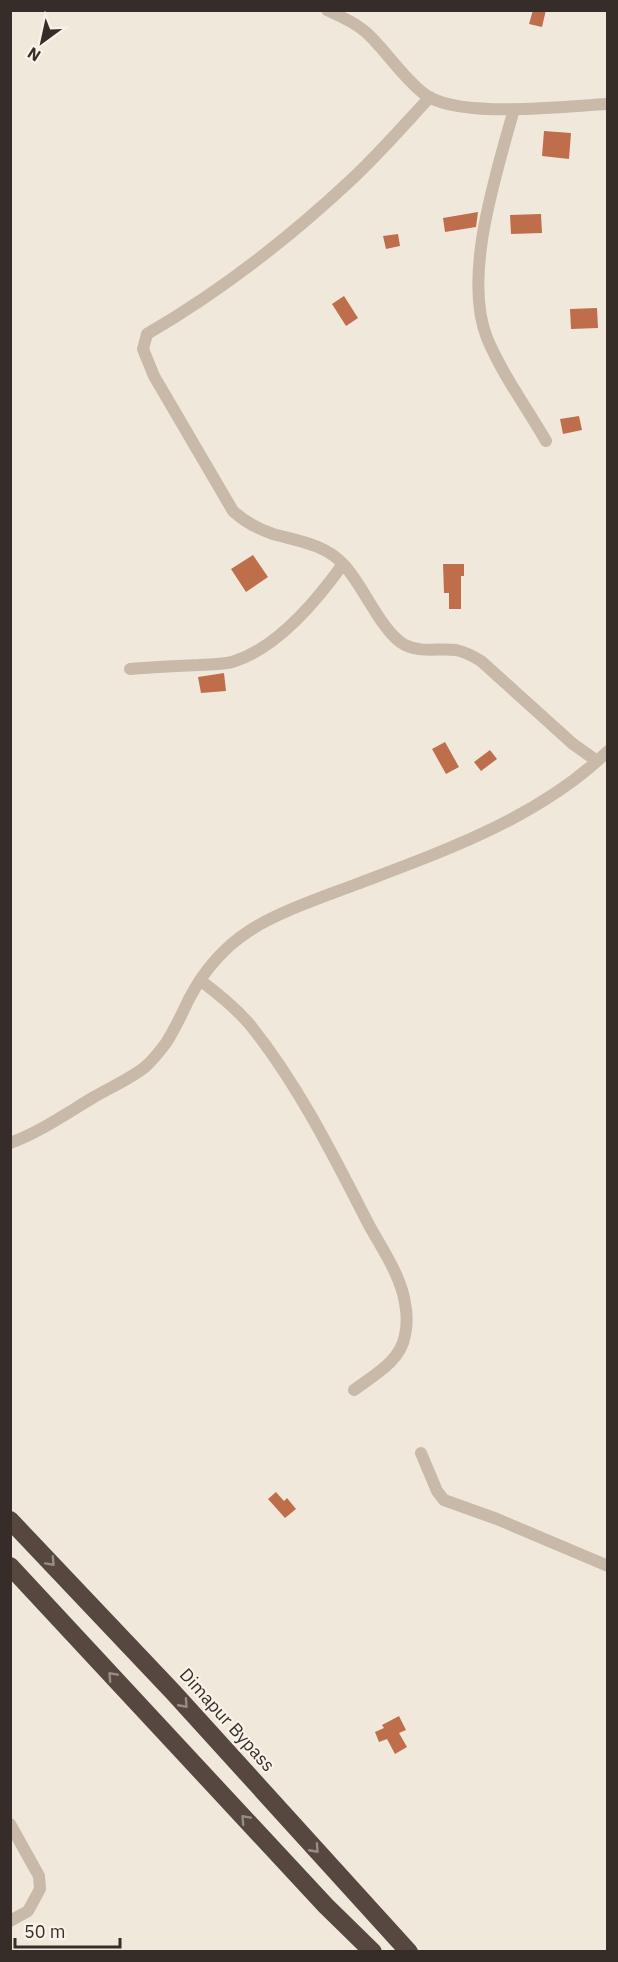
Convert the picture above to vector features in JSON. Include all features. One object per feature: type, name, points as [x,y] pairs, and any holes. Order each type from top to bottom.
[{"type":"highway","name":"Dimapur Bypass","points":[[10,1520],[173,1692],[409,1952]]},
{"type":"highway","points":[[10,1566],[326,1906],[373,1952]]},
{"type":"street","points":[[327,10],[350,21],[369,34],[424,95],[443,103],[466,107],[514,109],[608,104]]},
{"type":"street","points":[[430,97],[353,179],[331,199],[274,247],[203,300],[147,334],[143,349],[154,376],[233,512],[246,522],[272,534],[321,548],[343,564],[400,642],[410,647],[427,650],[456,650],[481,661],[573,744],[597,761]]},
{"type":"street","points":[[514,109],[489,202],[480,259],[481,315],[487,337],[496,355],[546,441]]},
{"type":"street","points":[[130,669],[226,663],[247,656],[304,614],[323,593],[343,564]]},
{"type":"street","points":[[10,1143],[145,1067],[167,1041],[200,980],[212,964],[231,945],[259,926],[343,890],[437,855],[540,803],[608,751]]},
{"type":"street","points":[[200,980],[230,1003],[250,1025],[287,1077],[323,1137],[396,1276],[405,1303],[405,1334],[402,1348],[394,1359],[354,1390]]},
{"type":"street","points":[[421,1453],[437,1491],[444,1500],[497,1519],[608,1566]]},
{"type":"street","points":[[10,1824],[39,1876],[40,1889],[28,1911],[10,1922]]},
{"type":"building","points":[[533,10],[546,10],[542,27],[529,24]]},
{"type":"building","points":[[544,131],[571,133],[569,159],[542,156]]},
{"type":"building","points":[[478,212],[476,227],[445,232],[443,218]]},
{"type":"building","points":[[541,214],[542,233],[511,234],[510,215]]},
{"type":"building","points":[[398,234],[400,246],[386,249],[383,236]]},
{"type":"building","points":[[344,296],[358,318],[346,326],[332,304]]},
{"type":"building","points":[[597,308],[598,328],[571,329],[570,309]]},
{"type":"building","points":[[579,416],[582,430],[563,434],[560,419]]},
{"type":"building","points":[[253,555],[268,577],[246,592],[231,569]]},
{"type":"building","points":[[443,564],[464,564],[464,576],[461,576],[461,609],[449,609],[449,593],[444,593]]},
{"type":"building","points":[[224,673],[226,691],[201,693],[198,677]]},
{"type":"building","points":[[445,742],[459,767],[446,774],[432,749]]},
{"type":"building","points":[[490,750],[497,759],[481,771],[474,762]]},
{"type":"building","points":[[276,1492],[284,1501],[287,1498],[296,1509],[285,1518],[268,1499]]},
{"type":"building","points":[[399,1716],[406,1730],[399,1733],[407,1747],[395,1754],[387,1739],[379,1742],[375,1732],[384,1728],[382,1725]]}]
